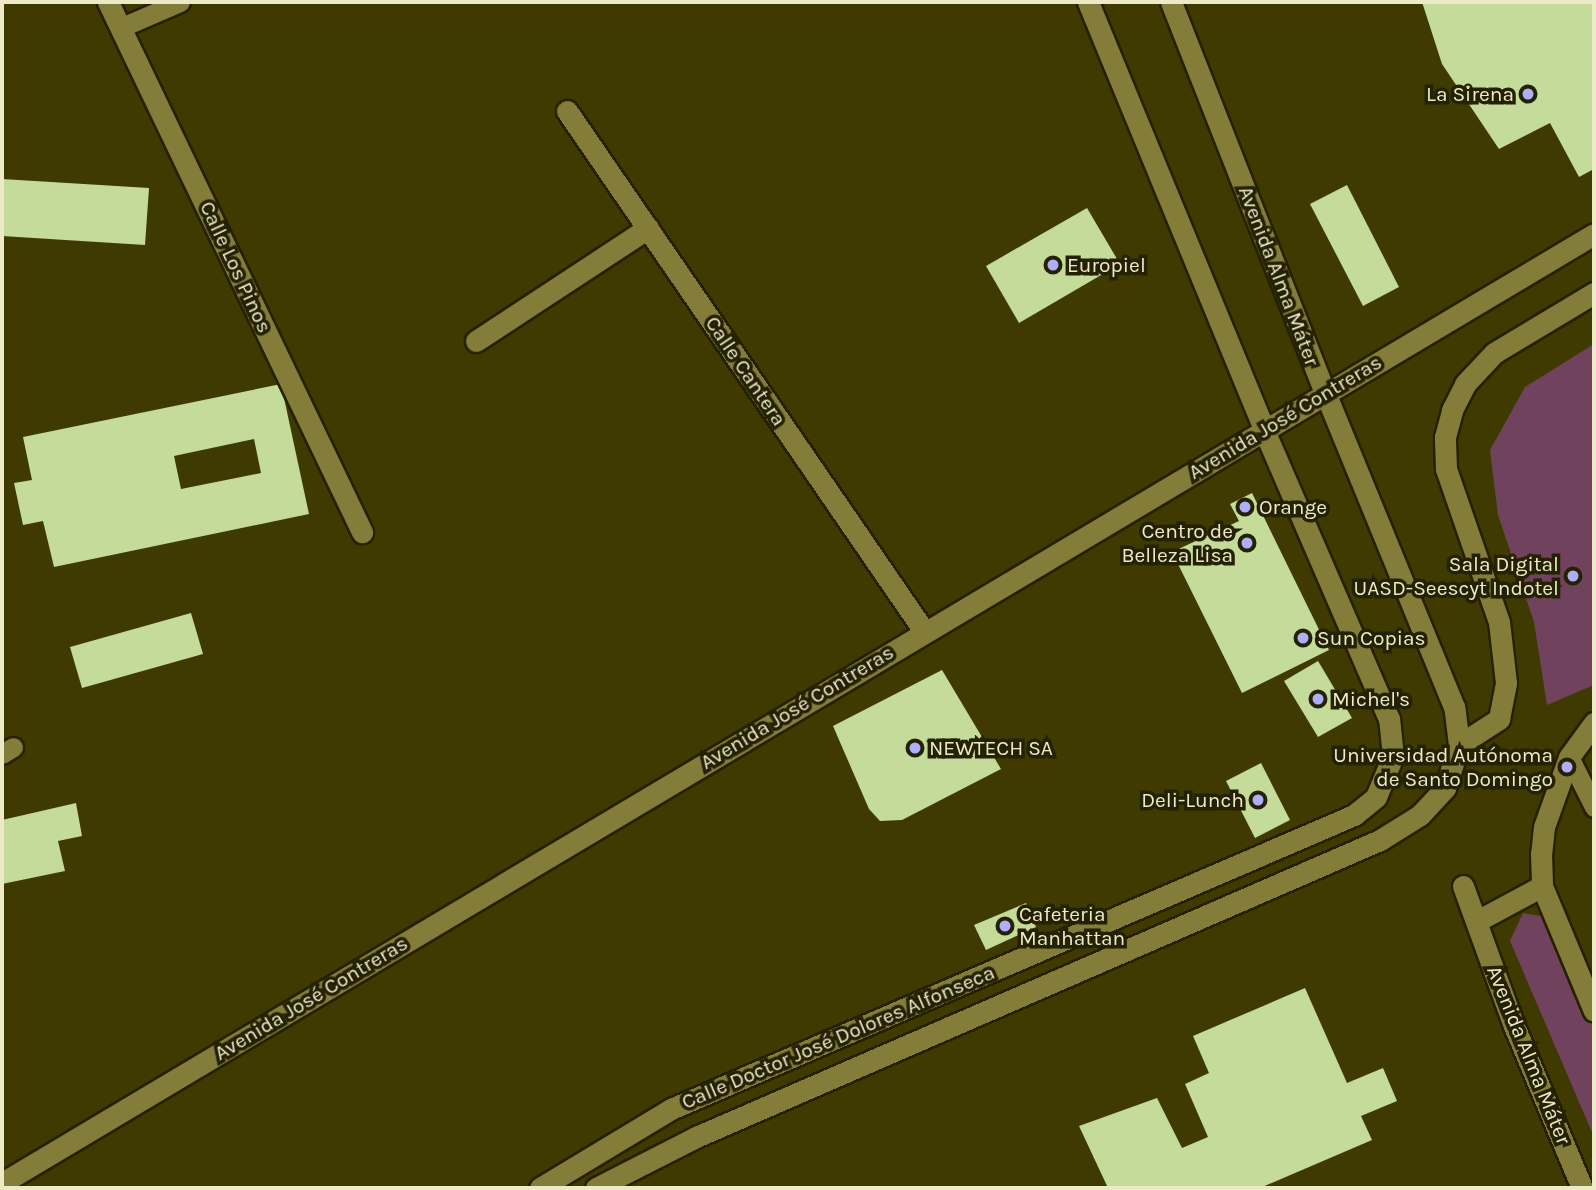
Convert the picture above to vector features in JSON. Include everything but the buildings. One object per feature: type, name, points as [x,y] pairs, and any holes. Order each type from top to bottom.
[{"type":"street","name":"Calle Los Pinos","points":[[108,2],[362,532]]},
{"type":"street","points":[[1088,2],[1264,430]]},
{"type":"street","name":"Avenida Alma Máter","points":[[1171,2],[1325,393],[1454,707],[1459,745]]},
{"type":"street","name":"Calle Cantera","points":[[567,111],[924,631]]},
{"type":"street","points":[[476,341],[648,228]]},
{"type":"street","name":"Avenida José Contreras","points":[[2,1183],[1594,234]]},
{"type":"street","points":[[1459,745],[1499,719],[1506,683],[1499,622],[1446,469],[1445,437],[1452,410],[1465,384],[1494,353],[1594,293]]},
{"type":"street","name":"Calle Doctor José Dolores Alfonseca","points":[[540,1188],[671,1109],[1354,815],[1376,797],[1390,775],[1394,756],[1389,719],[1264,430]]},
{"type":"street","points":[[1594,723],[1569,757],[1544,827],[1542,886],[1594,1011]]},
{"type":"street","name":"Calle Doctor José Dolores Alfonseca","points":[[596,1188],[696,1137],[1380,840],[1420,816],[1445,788],[1459,745]]},
{"type":"street","name":"Avenida Alma Máter","points":[[1463,886],[1514,1026],[1583,1188]]},
{"type":"street","points":[[1477,921],[1542,886]]},
{"type":"lane","points":[[122,27],[180,2]]},
{"type":"lane","points":[[1569,757],[1594,807]]},
{"type":"shaded area","points":[[1594,344],[1594,685],[1547,705],[1534,622],[1498,515],[1490,450],[1525,387]]},
{"type":"shaded area","points":[[1523,913],[1552,918],[1594,1018],[1594,1137],[1510,941]]},
{"type":"place","name":"La Sirena","points":[[1528,94]]},
{"type":"place","name":"Europiel","points":[[1053,265]]},
{"type":"place","name":"Orange","points":[[1245,507]]},
{"type":"place","name":"Centro de Belleza Lisa","points":[[1247,543]]},
{"type":"place","name":"Sala Digital UASD-Seescyt Indotel","points":[[1573,576]]},
{"type":"place","name":"Sun Copias","points":[[1303,638]]},
{"type":"place","name":"Michel's","points":[[1318,699]]},
{"type":"place","name":"NEWTECH SA","points":[[915,748]]},
{"type":"place","name":"Universidad Autónoma de Santo Domingo","points":[[1567,767]]},
{"type":"place","name":"Deli-Lunch","points":[[1258,800]]},
{"type":"place","name":"Cafeteria Manhattan","points":[[1005,926]]}]
